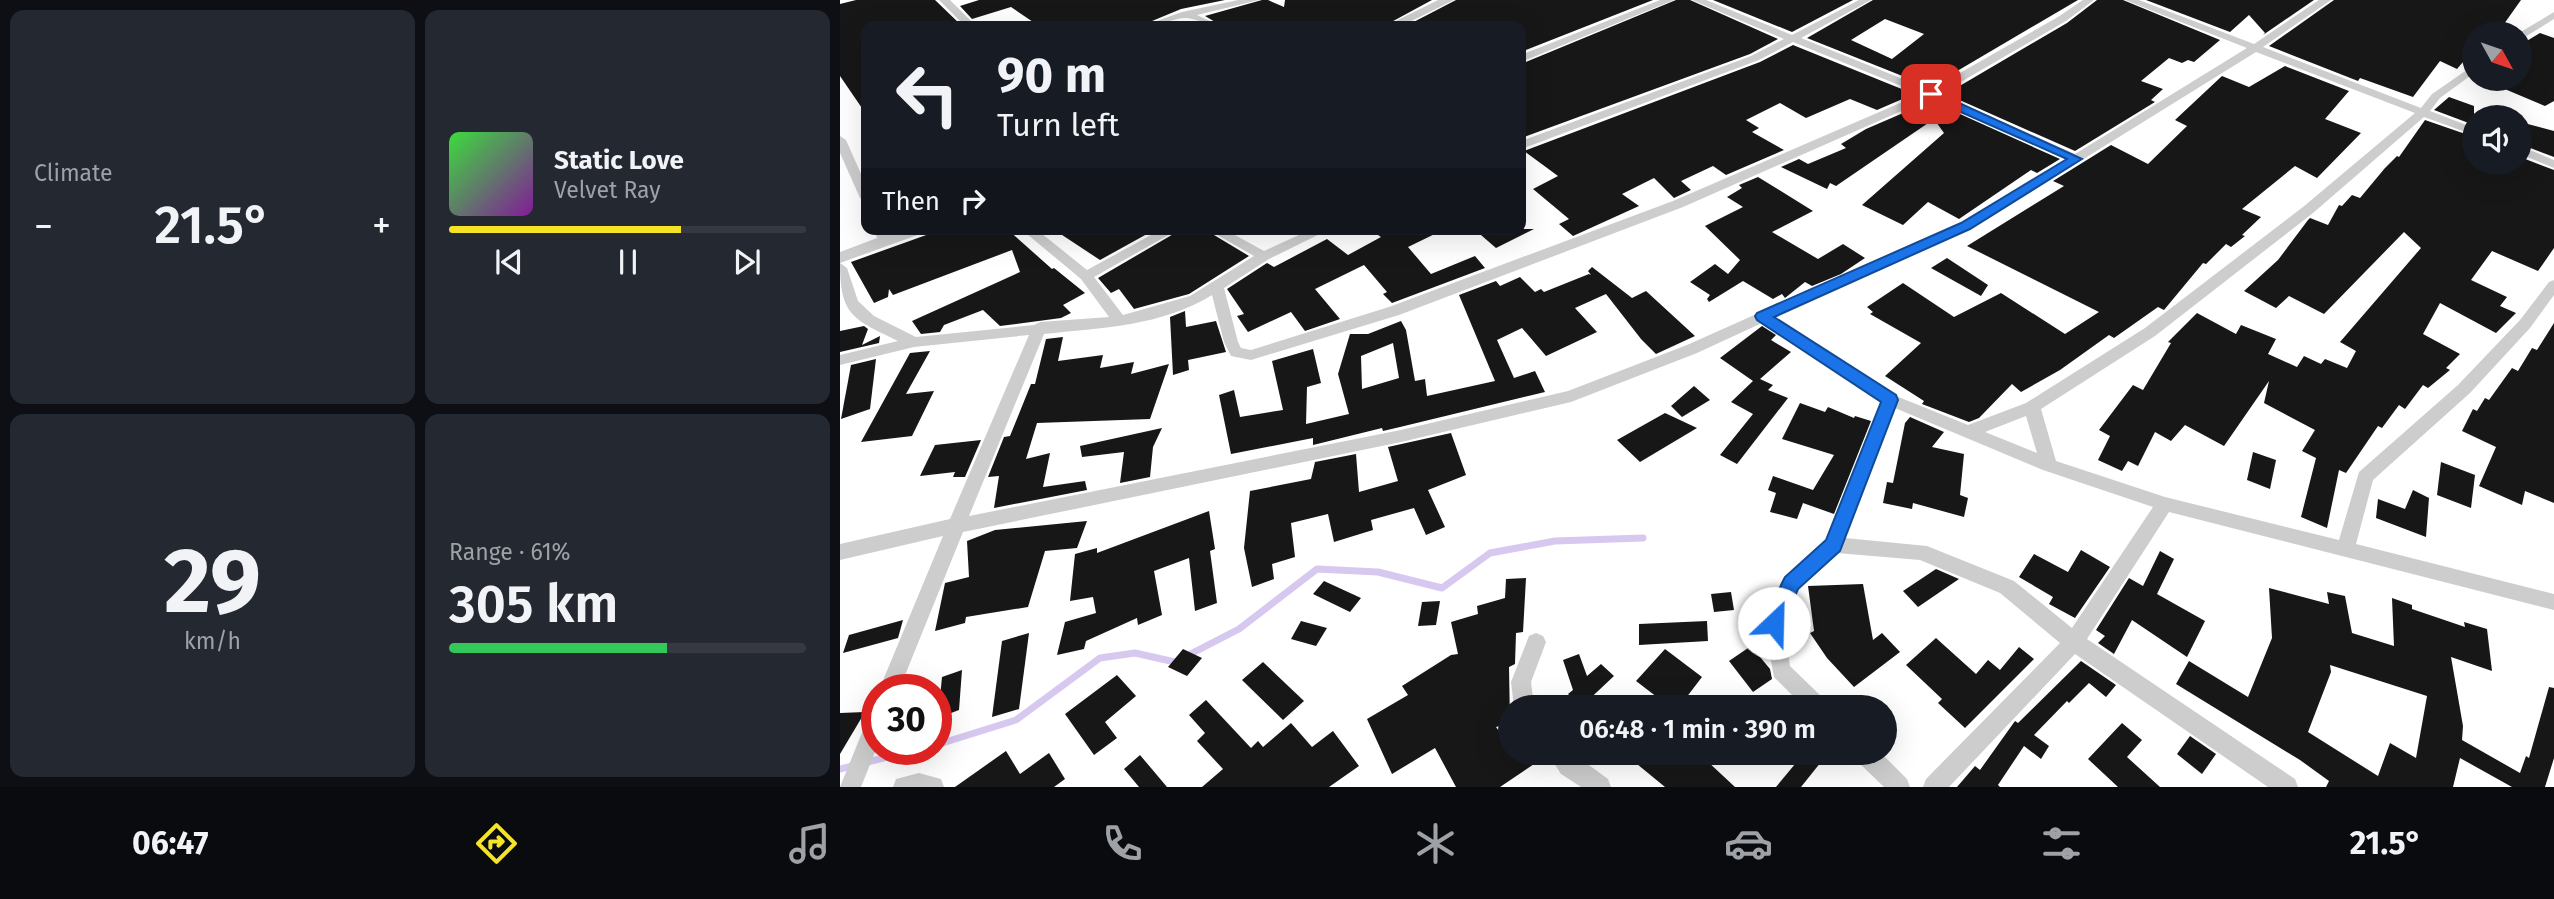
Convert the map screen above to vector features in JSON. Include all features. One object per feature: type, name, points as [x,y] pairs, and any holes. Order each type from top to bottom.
[{"type":"street","points":[[944,0],[966,21]]},
{"type":"street","points":[[1164,21],[1254,0]]},
{"type":"street","points":[[1403,21],[1448,0]]},
{"type":"street","points":[[1526,58],[1669,0]]},
{"type":"street","points":[[1697,0],[1931,94],[2076,159]]},
{"type":"street","points":[[1526,143],[1755,58],[1866,0]]},
{"type":"street","points":[[1216,285],[1236,352],[1251,355],[1394,312],[1678,204],[1931,94],[2062,19],[2089,0]]},
{"type":"street","points":[[2130,0],[2462,127]]},
{"type":"street","points":[[840,552],[954,526],[1401,436],[1571,396],[1692,349],[1966,226],[2255,48],[2326,0]]},
{"type":"street","points":[[1186,14],[1203,21]]},
{"type":"street","points":[[2532,29],[2554,15]]},
{"type":"street","points":[[1967,432],[2032,407],[2150,331],[2308,210],[2424,111],[2436,96],[2462,77]]},
{"type":"street","points":[[840,140],[861,187]]},
{"type":"street","points":[[2532,155],[2554,164]]},
{"type":"street","points":[[840,258],[883,235]]},
{"type":"street","points":[[1035,235],[1086,276],[1120,321]]},
{"type":"street","points":[[1086,276],[1163,235]]},
{"type":"street","points":[[1224,235],[1264,256]]},
{"type":"street","points":[[840,360],[914,342],[1040,327],[1120,321],[1195,299],[1264,256],[1311,235]]},
{"type":"street","points":[[840,268],[850,303],[869,320],[914,342]]},
{"type":"street","points":[[2345,550],[2365,477],[2464,389],[2525,324],[2554,285]]},
{"type":"street","points":[[1762,316],[1890,400],[2049,465],[2165,504],[2554,602]]},
{"type":"street","points":[[895,674],[954,526],[1040,327]]},
{"type":"street","points":[[1806,695],[1781,670],[1774,623],[1791,583],[1833,545],[1890,400]]},
{"type":"street","points":[[2032,407],[2049,465]]},
{"type":"street","points":[[1934,787],[2074,642],[2165,504]]},
{"type":"street","points":[[1833,545],[1921,552],[2007,587],[2074,642],[2287,787]]},
{"type":"street","points":[[1523,695],[1521,682],[1536,642]]},
{"type":"street","points":[[850,787],[861,760]]},
{"type":"street","points":[[1568,765],[1600,787]]},
{"type":"street","points":[[1877,765],[1899,787]]},
{"type":"street","points":[[904,787],[919,784],[933,787]]},
{"type":"building","points":[[856,0],[935,0],[957,21],[861,21],[861,107],[840,76],[840,4]]},
{"type":"building","points":[[979,0],[1225,0],[1181,9],[1152,21],[1032,21],[1011,7],[972,19],[960,6]]},
{"type":"building","points":[[1262,0],[1284,7],[1285,0],[1432,0],[1393,21],[1214,21],[1205,16]]},
{"type":"building","points":[[1456,0],[1653,0],[1526,50],[1526,21],[1416,21]]},
{"type":"building","points":[[1676,0],[1690,0],[1778,39],[1750,54],[1526,136],[1526,62]]},
{"type":"building","points":[[1713,0],[1853,0],[1792,32]]},
{"type":"building","points":[[1873,0],[2078,0],[1930,87],[1807,38]],"holes":[[[1885,19],[1924,34],[1892,59],[1851,40]]]},
{"type":"building","points":[[2097,0],[2123,0],[2220,40],[2194,62],[2188,60],[2182,63],[2169,58],[2141,81],[2163,89],[2151,100],[2155,102],[2075,151],[1946,94],[2067,23]]},
{"type":"building","points":[[2146,0],[2314,0],[2263,35],[2265,33],[2249,15],[2230,32]]},
{"type":"building","points":[[2334,0],[2521,0],[2506,21],[2462,21],[2462,63],[2457,69],[2440,61],[2413,97],[2360,78],[2358,81],[2269,46]]},
{"type":"building","points":[[2540,33],[2554,38],[2554,101],[2545,106],[2509,91],[2532,91],[2532,38]]},
{"type":"building","points":[[1793,45],[1914,94],[1877,110],[1850,99],[1806,118],[1780,103],[1746,120],[1759,128],[1752,132],[1784,150],[1726,175],[1713,166],[1681,181],[1691,190],[1674,198],[1654,178],[1622,194],[1639,206],[1573,236],[1559,224],[1569,219],[1533,189],[1558,176],[1526,150],[1760,62]]},
{"type":"building","points":[[2285,66],[2349,91],[2325,119],[2361,133],[2317,178],[2295,166],[2242,209],[2261,217],[2242,235],[2245,236],[2231,247],[2226,244],[2206,264],[2203,263],[2164,310],[2158,307],[2114,338],[2109,335],[2060,370],[2021,392],[2012,384],[1979,418],[1969,422],[1922,404],[1924,401],[1885,376],[1921,343],[1870,314],[1873,312],[1867,307],[1903,283],[1954,317],[2001,293],[2065,334],[2099,312],[1967,246],[2064,186],[2053,181],[2111,145],[2148,164],[2187,126],[2175,120],[2222,76],[2249,87]]},
{"type":"building","points":[[2449,97],[2471,105],[2462,105],[2462,120],[2434,110]]},
{"type":"building","points":[[1931,101],[2060,159],[2037,173],[2031,170],[1959,219],[1928,202],[1903,225],[1862,205],[1944,133],[1934,119],[1836,186],[1830,183],[1827,189],[1781,167],[1799,159],[1808,164],[1846,148],[1841,144],[1866,129]]},
{"type":"building","points":[[2425,120],[2462,133],[2462,175],[2532,175],[2532,162],[2554,170],[2554,248],[2538,271],[2492,251],[2471,280],[2507,297],[2500,306],[2516,313],[2496,333],[2440,303],[2423,334],[2460,354],[2446,368],[2450,370],[2428,388],[2423,385],[2405,409],[2399,405],[2382,428],[2378,426],[2346,473],[2339,470],[2327,528],[2301,517],[2316,458],[2302,451],[2315,430],[2264,403],[2269,381],[2224,446],[2185,425],[2171,441],[2155,432],[2138,466],[2128,461],[2122,471],[2098,460],[2110,436],[2099,430],[2133,385],[2143,390],[2171,343],[2168,342],[2197,313],[2236,334],[2241,325],[2276,339],[2268,354],[2297,367],[2304,356],[2321,364],[2325,359],[2347,368],[2356,351],[2340,342],[2421,248],[2404,232],[2324,314],[2289,296],[2276,308],[2244,291],[2278,260],[2310,218],[2328,225],[2339,205],[2342,206],[2352,195],[2360,198],[2385,168],[2399,157]]},
{"type":"building","points":[[2532,125],[2554,131],[2554,157],[2532,149]]},
{"type":"building","points":[[1758,177],[1813,211],[1772,232],[1818,259],[1843,244],[1865,258],[1841,274],[1812,286],[1805,282],[1785,298],[1782,294],[1773,299],[1743,281],[1709,302],[1707,299],[1710,295],[1690,282],[1715,264],[1728,274],[1740,260],[1705,226],[1743,207],[1727,197],[1742,188],[1739,185]]},
{"type":"building","points":[[926,235],[1014,235],[1052,269],[1085,293],[1063,305],[1071,313],[1061,318],[1000,326],[983,310],[944,325],[940,332],[921,334],[912,321],[1020,272],[1012,250],[893,295],[889,289],[888,297],[874,303],[851,262]]},
{"type":"building","points":[[1062,235],[1145,235],[1100,260]]},
{"type":"building","points":[[1172,235],[1214,235],[1249,256],[1189,294],[1134,309],[1119,289],[1111,293],[1098,278]]},
{"type":"building","points":[[1378,235],[1433,235],[1408,247],[1431,274],[1475,256],[1485,268],[1392,303],[1383,294],[1387,292],[1364,265],[1315,289],[1340,319],[1305,331],[1291,312],[1248,332],[1237,316],[1244,314],[1227,289],[1267,263],[1274,267],[1327,239],[1348,255],[1381,237]]},
{"type":"building","points":[[1481,235],[1522,235],[1496,248]]},
{"type":"building","points":[[1947,258],[1988,285],[1981,296],[1931,268]]},
{"type":"building","points":[[1592,267],[1632,298],[1646,291],[1695,336],[1656,354],[1606,294],[1575,308],[1597,332],[1546,356],[1522,328],[1497,340],[1514,378],[1535,371],[1545,392],[1313,445],[1313,438],[1231,454],[1219,395],[1234,390],[1240,417],[1283,410],[1272,361],[1313,349],[1321,383],[1307,387],[1306,424],[1349,414],[1338,374],[1350,334],[1368,334],[1401,321],[1406,330],[1415,381],[1425,379],[1427,396],[1495,381],[1459,295],[1496,281],[1500,286],[1520,277],[1535,292],[1541,289],[1544,292],[1591,275],[1588,271]],"holes":[[[1393,343],[1399,378],[1362,389],[1361,356]]]},
{"type":"building","points":[[1185,311],[1186,327],[1216,321],[1226,352],[1188,360],[1189,370],[1173,375],[1170,317]]},
{"type":"building","points":[[2554,323],[2554,503],[2525,491],[2522,505],[2479,486],[2496,447],[2462,431],[2473,409],[2477,411],[2485,398],[2489,400],[2512,368],[2518,371],[2532,348],[2537,350]]},
{"type":"building","points":[[864,326],[868,329],[862,345],[880,336],[879,343],[840,352],[840,331]]},
{"type":"building","points":[[1762,326],[1776,335],[1771,340],[1791,352],[1760,379],[1773,385],[1768,390],[1788,398],[1737,464],[1720,455],[1753,414],[1731,402],[1753,381],[1720,358]]},
{"type":"building","points":[[1063,337],[1058,361],[1103,355],[1100,368],[1134,362],[1131,374],[1169,364],[1150,419],[1037,423],[1026,459],[1050,453],[1043,487],[1085,481],[1087,490],[994,508],[999,476],[988,477],[1004,437],[1010,436],[1031,384],[1035,384],[1046,339]]},
{"type":"building","points":[[930,351],[906,394],[934,391],[912,436],[861,442],[910,353]]},
{"type":"building","points":[[876,359],[870,409],[841,419],[851,365]]},
{"type":"building","points":[[1694,386],[1710,400],[1682,417],[1671,406]]},
{"type":"building","points":[[1800,403],[1825,412],[1828,407],[1854,418],[1855,416],[1871,421],[1834,514],[1803,503],[1797,519],[1770,512],[1776,493],[1768,490],[1773,476],[1813,490],[1834,455],[1782,439]]},
{"type":"building","points":[[1665,413],[1697,428],[1640,462],[1617,440]]},
{"type":"building","points":[[1910,417],[1944,432],[1932,447],[1964,454],[1960,495],[1968,498],[1964,517],[1913,503],[1912,509],[1883,503],[1887,482],[1893,483],[1905,423]]},
{"type":"building","points":[[1162,428],[1153,447],[1150,477],[1120,483],[1124,452],[1082,457],[1080,446]]},
{"type":"building","points":[[1451,433],[1466,475],[1428,490],[1445,527],[1426,535],[1414,508],[1371,520],[1373,530],[1334,542],[1328,514],[1291,523],[1295,557],[1272,564],[1274,579],[1252,587],[1244,548],[1250,491],[1311,479],[1315,462],[1356,454],[1359,492],[1398,481],[1388,447]]},
{"type":"building","points":[[981,440],[965,477],[953,477],[955,472],[920,476],[935,445]]},
{"type":"building","points":[[2253,452],[2276,460],[2270,489],[2247,480]]},
{"type":"building","points":[[2441,462],[2475,475],[2471,508],[2437,495]]},
{"type":"building","points":[[2413,490],[2429,498],[2426,537],[2376,518],[2378,499],[2405,509]]},
{"type":"building","points":[[1209,511],[1215,549],[1210,551],[1217,603],[1195,611],[1189,558],[1154,571],[1162,615],[1138,625],[1137,618],[1086,641],[1084,649],[1057,655],[1065,622],[1096,613],[1093,597],[1070,601],[1075,554],[1097,548],[1097,553]]},
{"type":"building","points":[[1087,521],[1077,548],[1045,551],[1028,607],[966,617],[965,623],[935,631],[945,583],[969,577],[967,541],[995,530]]},
{"type":"building","points":[[2081,550],[2110,567],[2075,618],[2049,604],[2053,597],[2019,577],[2034,554],[2068,572]]},
{"type":"building","points":[[2160,551],[2174,559],[2157,594],[2205,621],[2187,657],[2132,620],[2114,654],[2098,643],[2105,636],[2096,630],[2129,578],[2143,586]]},
{"type":"building","points":[[1936,569],[1959,579],[1918,607],[1903,591]]},
{"type":"building","points":[[1526,578],[1523,632],[1516,633],[1515,664],[1509,667],[1510,695],[1498,695],[1498,765],[1533,765],[1500,787],[1456,787],[1435,748],[1392,774],[1367,719],[1408,695],[1402,686],[1451,655],[1458,654],[1451,622],[1478,614],[1477,606],[1505,598],[1506,579]]},
{"type":"building","points":[[1324,581],[1361,598],[1350,612],[1313,594]]},
{"type":"building","points":[[1863,584],[1873,640],[1882,633],[1900,652],[1854,687],[1827,658],[1810,633],[1814,631],[1808,586]]},
{"type":"building","points":[[2269,588],[2329,604],[2327,592],[2345,596],[2352,633],[2394,646],[2392,598],[2412,605],[2412,609],[2465,627],[2464,622],[2487,629],[2492,671],[2451,657],[2463,726],[2462,740],[2520,773],[2526,756],[2529,758],[2549,687],[2554,688],[2554,758],[2545,787],[2512,787],[2460,758],[2453,787],[2326,787],[2329,781],[2300,760],[2176,684],[2189,661],[2248,697],[2272,638]],"holes":[[[2330,665],[2427,696],[2416,758],[2390,743],[2378,776],[2308,732],[2331,672]]]},
{"type":"building","points":[[1731,592],[1734,610],[1714,612],[1711,594]]},
{"type":"building","points":[[1440,601],[1436,625],[1418,626],[1422,602]]},
{"type":"building","points":[[903,620],[898,638],[843,653],[849,635]]},
{"type":"building","points":[[1301,621],[1327,628],[1316,646],[1291,639]]},
{"type":"building","points":[[1707,621],[1708,641],[1639,645],[1639,624]]},
{"type":"building","points":[[1029,633],[1019,709],[992,717],[1002,641]]},
{"type":"building","points":[[1936,638],[1976,674],[1988,660],[2000,670],[2019,647],[2034,659],[1965,728],[1938,703],[1942,699],[1906,665]]},
{"type":"building","points":[[1751,646],[1770,669],[1772,679],[1753,692],[1729,661]]},
{"type":"building","points":[[1183,649],[1202,658],[1187,676],[1168,667]]},
{"type":"building","points":[[1665,649],[1702,677],[1688,695],[1654,695],[1636,681]]},
{"type":"building","points":[[1579,654],[1587,676],[1601,664],[1614,676],[1594,695],[1569,695],[1573,690],[1563,660]]},
{"type":"building","points":[[2081,661],[2116,685],[2106,697],[2089,683],[2069,703],[2067,701],[2034,735],[2049,746],[2041,759],[2024,746],[1998,785],[2000,787],[1957,787],[1975,766],[1980,770],[2015,721],[2018,723]]},
{"type":"building","points":[[1263,662],[1304,701],[1283,720],[1242,680]]},
{"type":"building","points":[[962,670],[959,710],[952,713],[952,674]]},
{"type":"building","points":[[1117,675],[1136,696],[1105,722],[1117,738],[1094,755],[1065,714]]},
{"type":"building","points":[[1206,700],[1251,748],[1258,741],[1263,747],[1291,723],[1312,747],[1333,731],[1359,766],[1329,787],[1202,787],[1223,769],[1197,741],[1205,733],[1189,715]]},
{"type":"building","points":[[861,712],[861,719],[840,754],[840,713]]},
{"type":"building","points":[[2122,723],[2142,740],[2127,757],[2160,787],[2118,787],[2088,759]]},
{"type":"building","points":[[2190,736],[2216,754],[2202,774],[2177,754]]},
{"type":"building","points":[[1006,751],[1020,774],[1049,753],[1065,779],[1054,787],[955,787]]},
{"type":"building","points":[[1140,755],[1167,787],[1139,787],[1124,769]]},
{"type":"building","points":[[1638,765],[1711,765],[1735,787],[1665,787]]},
{"type":"building","points":[[1794,765],[1819,765],[1801,787],[1776,787]]},
{"type":"waterway","points":[[952,740],[1016,720],[1100,658],[1135,653],[1175,662],[1239,629],[1317,569],[1378,572],[1442,588],[1490,553],[1555,541],[1643,538]]},
{"type":"waterway","points":[[840,769],[861,764]]},
{"type":"route","points":[[1774,623],[1791,583],[1833,545],[1890,400],[1762,316],[1966,226],[2076,159],[1931,94]]}]
